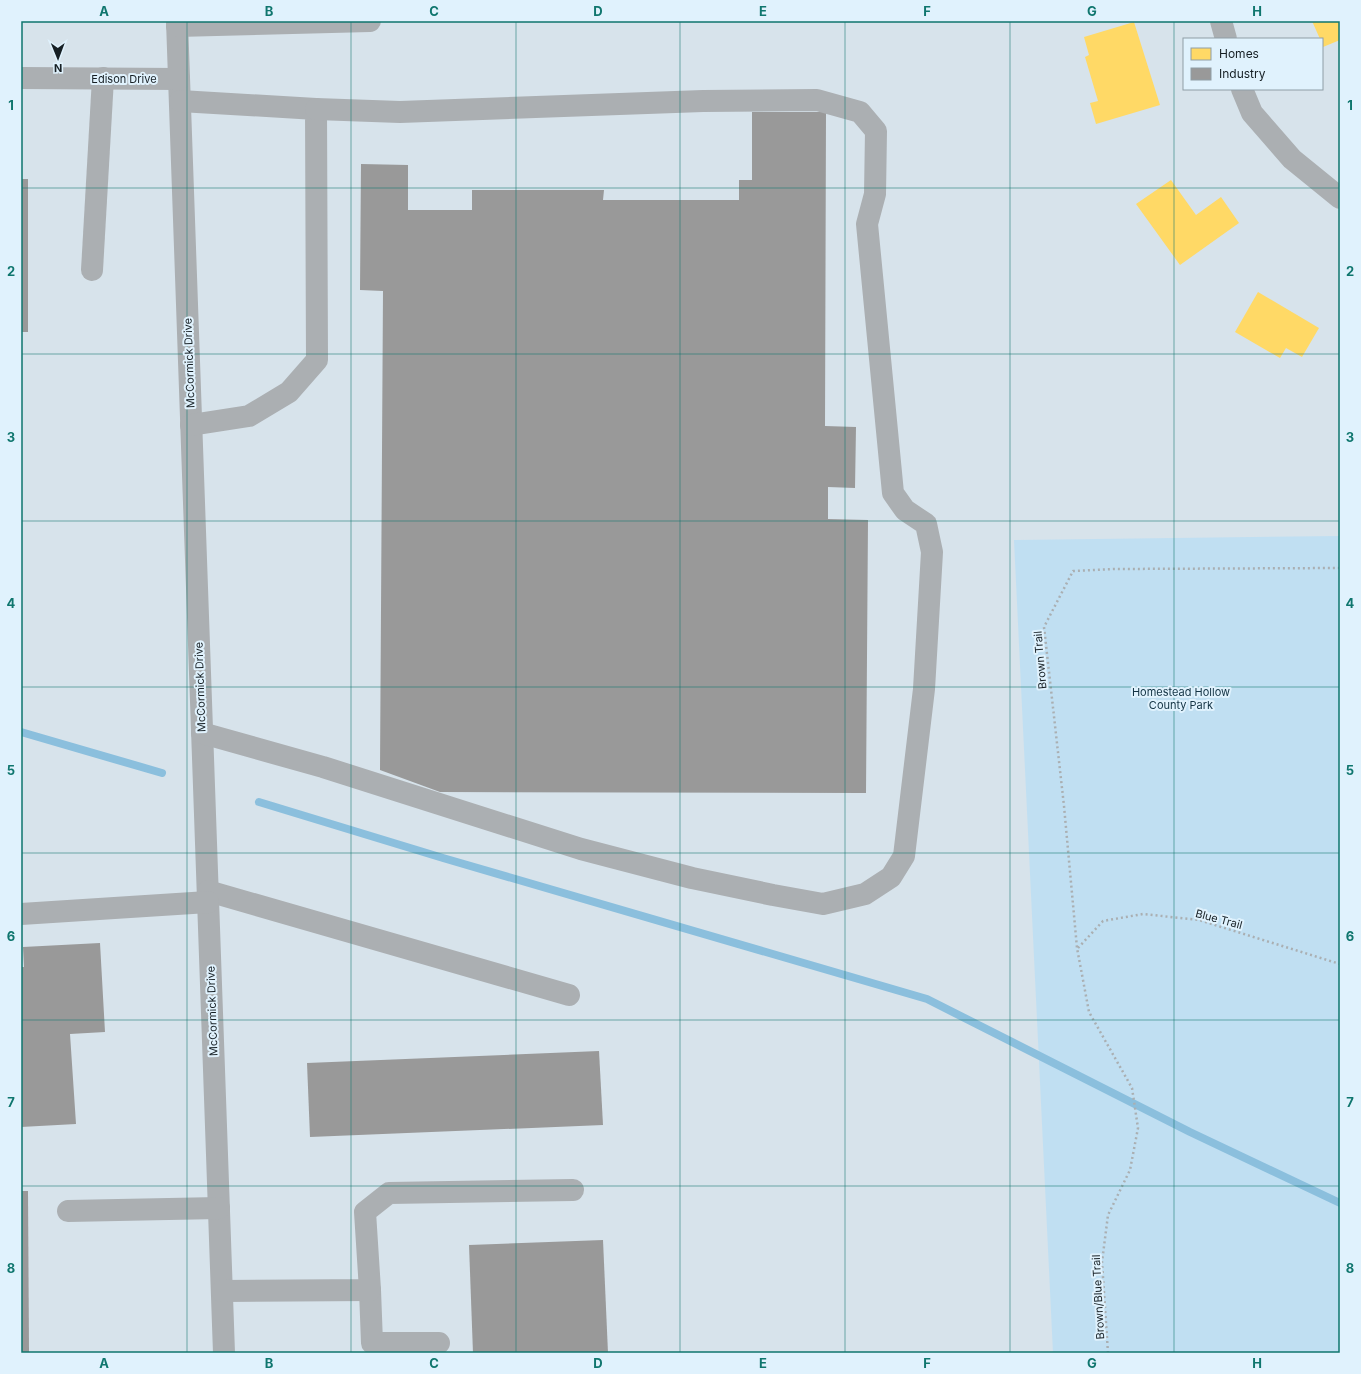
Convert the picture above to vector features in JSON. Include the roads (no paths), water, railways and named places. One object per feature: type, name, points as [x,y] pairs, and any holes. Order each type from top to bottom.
[{"type":"street","points":[[177,24],[370,21]]},
{"type":"street","points":[[1221,21],[1226,38]]},
{"type":"street","name":"McCormick Drive","points":[[177,24],[224,1353]]},
{"type":"street","name":"Edison Drive","points":[[21,78],[179,79]]},
{"type":"street","points":[[92,270],[103,78]]},
{"type":"street","points":[[1242,90],[1252,113],[1292,160],[1340,198]]},
{"type":"street","points":[[180,102],[400,112],[703,101],[817,100],[860,112],[876,131],[875,194],[867,224],[893,493],[905,510],[926,524],[932,552],[924,689],[904,856],[891,877],[865,894],[823,904],[692,878],[581,849],[323,767],[202,733]]},
{"type":"street","points":[[192,425],[249,416],[289,392],[317,360],[316,109]]},
{"type":"street","points":[[21,914],[208,896],[569,995]]},
{"type":"street","points":[[439,1343],[372,1343],[365,1212],[389,1193],[573,1190]]},
{"type":"street","points":[[68,1211],[219,1208]]},
{"type":"street","points":[[222,1291],[370,1290]]},
{"type":"waterway","points":[[21,732],[162,773]]},
{"type":"waterway","points":[[259,802],[443,858],[927,999],[1190,1132],[1340,1203]]},
{"type":"park label","name":"Homestead Hollow County Park","points":[[1181,698]]}]
